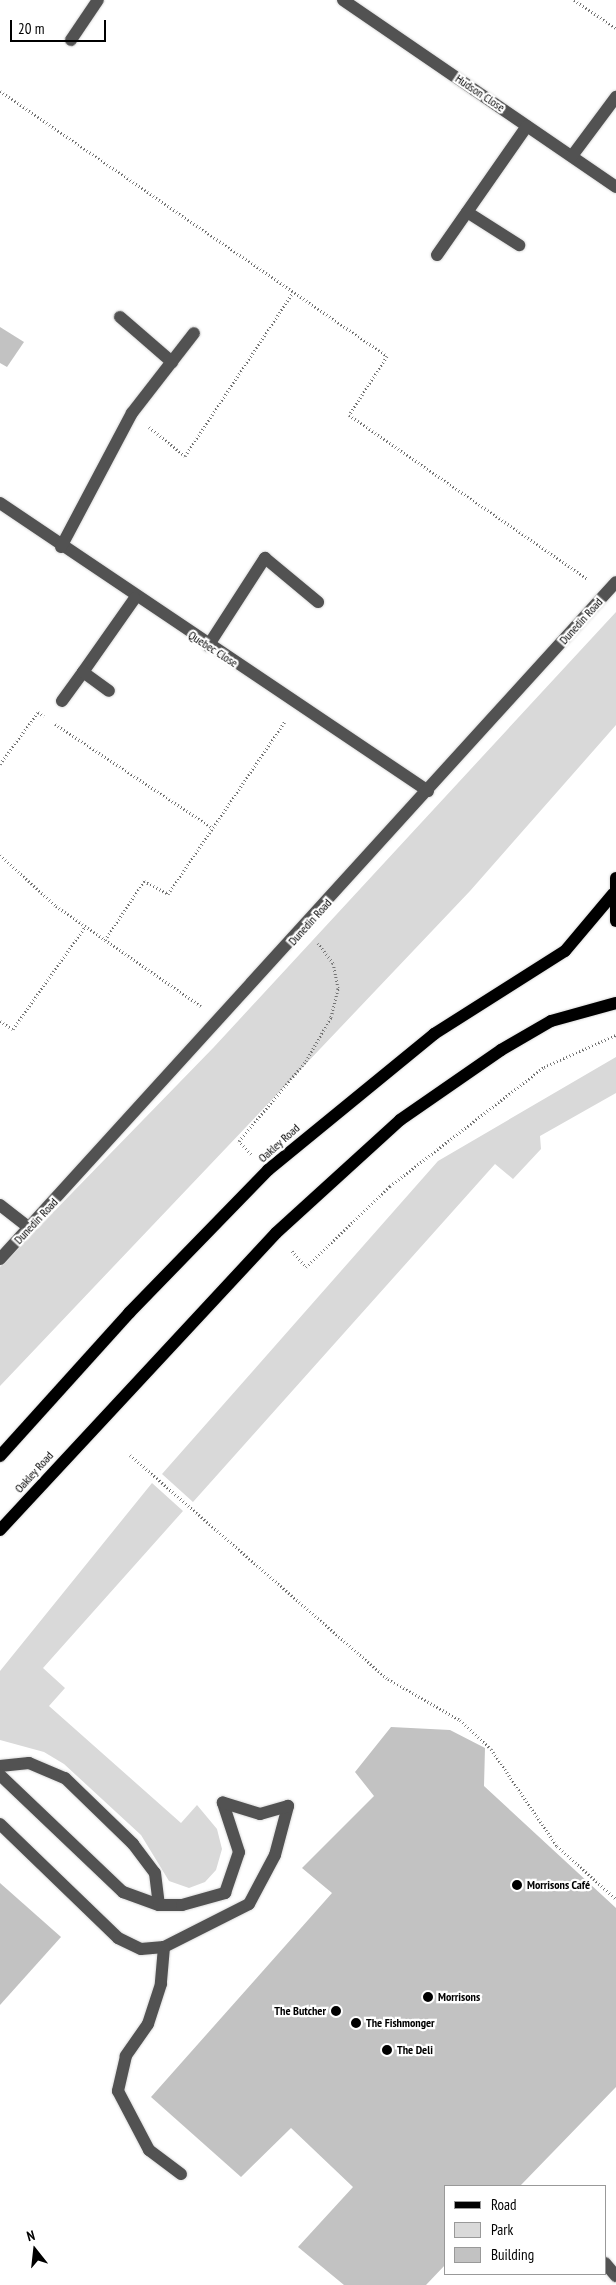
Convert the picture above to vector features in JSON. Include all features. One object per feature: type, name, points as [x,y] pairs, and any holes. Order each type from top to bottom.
[{"type":"main road","points":[[616,878],[613,894],[616,921]]},
{"type":"main road","name":"Oakley Road","points":[[0,1456],[129,1313],[268,1170],[434,1034],[565,950],[613,894]]},
{"type":"main road","name":"Oakley Road","points":[[0,1530],[276,1233],[400,1120],[501,1050],[551,1021],[616,1002]]},
{"type":"street","points":[[71,40],[98,0]]},
{"type":"street","name":"Hudson Close","points":[[344,0],[616,187]]},
{"type":"street","points":[[572,156],[616,97]]},
{"type":"street","points":[[437,256],[527,126]]},
{"type":"street","points":[[467,212],[519,245]]},
{"type":"street","points":[[120,317],[172,362]]},
{"type":"street","points":[[61,546],[132,413],[194,333]]},
{"type":"street","name":"Quebec Close","points":[[0,503],[135,598],[428,792]]},
{"type":"street","points":[[208,646],[265,558],[318,602]]},
{"type":"street","name":"Dunedin Road","points":[[0,1259],[428,792],[616,582]]},
{"type":"street","points":[[62,701],[135,598]]},
{"type":"street","points":[[83,672],[109,691]]},
{"type":"street","points":[[0,1205],[30,1228]]},
{"type":"street","points":[[0,1766],[29,1763],[65,1778],[133,1844],[154,1873],[159,1904]]},
{"type":"street","points":[[0,1776],[123,1892],[159,1904],[182,1905],[225,1893],[240,1852],[223,1803],[260,1814],[288,1806],[275,1855],[249,1904],[164,1946],[141,1949],[118,1938],[0,1824]]},
{"type":"street","points":[[164,1946],[159,1992],[148,2024],[126,2056],[118,2091],[150,2150],[181,2174]]},
{"type":"street","points":[[606,2264],[616,2276]]},
{"type":"path","points":[[574,0],[616,28]]},
{"type":"path","points":[[0,91],[387,356],[349,415],[591,581]]},
{"type":"path","points":[[132,413],[185,456],[293,292]]},
{"type":"path","points":[[105,940],[144,881],[168,894],[296,704]]},
{"type":"path","points":[[0,764],[38,712],[213,828]]},
{"type":"path","points":[[0,863],[2,857],[85,926],[220,1020]]},
{"type":"path","points":[[0,1021],[13,1029],[85,926]]},
{"type":"path","points":[[256,1158],[239,1141],[306,1061],[331,1017],[338,988],[333,963],[306,926]]},
{"type":"path","points":[[288,1246],[306,1267],[390,1186],[544,1067],[616,1035]]},
{"type":"path","points":[[130,1455],[388,1679],[460,1720],[491,1749],[556,1846],[616,1899]]},
{"type":"green space","points":[[616,612],[616,725],[470,891],[0,1386],[0,1267],[214,1047]]},
{"type":"green space","points":[[616,1057],[616,1093],[540,1136],[541,1149],[513,1179],[495,1164],[193,1502],[162,1474],[438,1161]]},
{"type":"green space","points":[[152,1483],[183,1511],[43,1668],[65,1688],[49,1706],[181,1823],[197,1805],[217,1829],[222,1849],[216,1870],[205,1882],[189,1888],[169,1881],[141,1835],[64,1764],[44,1752],[0,1740],[0,1671]]},
{"type":"building","points":[[0,327],[24,342],[7,367],[0,363]]},
{"type":"building","name":"Morrisons","points":[[391,1727],[450,1730],[485,1748],[484,1786],[616,1908],[616,2087],[521,2185],[444,2185],[444,2266],[426,2285],[344,2285],[298,2247],[353,2187],[291,2128],[241,2177],[151,2097],[332,1893],[302,1868],[374,1796],[355,1772]]},
{"type":"building","points":[[0,1883],[61,1937],[0,2005]]},
{"type":"place","name":"Morrisons Café","points":[[517,1885]]},
{"type":"place","name":"Morrisons","points":[[428,1997]]},
{"type":"place","name":"The Butcher","points":[[336,2011]]},
{"type":"place","name":"The Fishmonger","points":[[356,2023]]},
{"type":"place","name":"The Deli","points":[[387,2050]]}]
